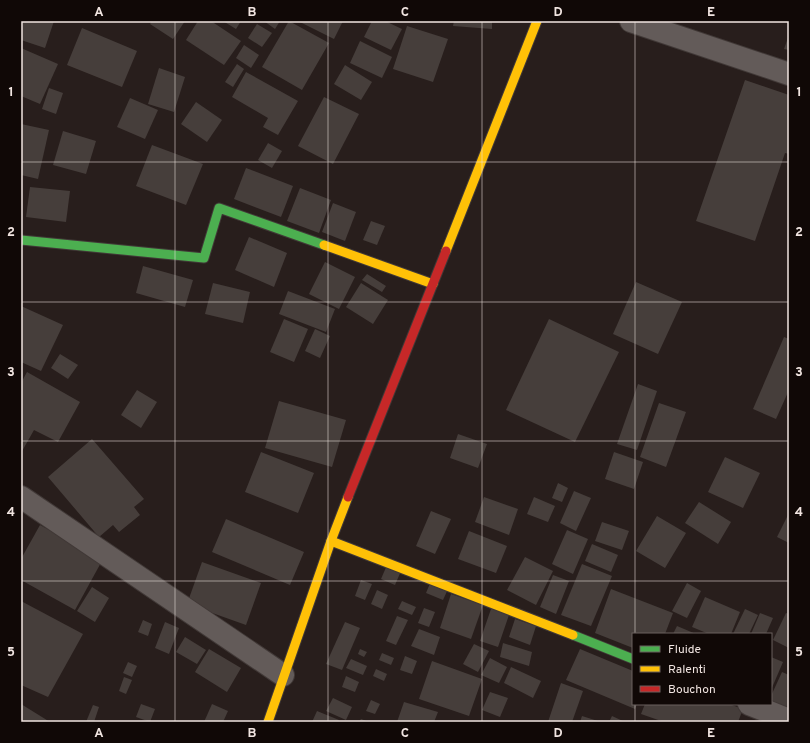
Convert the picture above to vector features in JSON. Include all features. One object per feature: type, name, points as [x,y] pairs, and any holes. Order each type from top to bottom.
[{"type":"street","points":[[268,722],[283,675],[331,541],[537,21]]},
{"type":"street","points":[[631,21],[789,74]]},
{"type":"street","points":[[21,240],[204,258],[219,208],[433,284]]},
{"type":"street","points":[[21,497],[283,675]]},
{"type":"street","points":[[331,541],[632,659]]},
{"type":"street","points":[[752,705],[789,720]]},
{"type":"building","points":[[23,21],[54,21],[45,48],[21,40]]},
{"type":"building","points":[[152,21],[185,21],[173,39],[150,24]]},
{"type":"building","points":[[198,21],[211,21],[241,41],[224,65],[186,40]]},
{"type":"building","points":[[223,21],[241,21],[236,29]]},
{"type":"building","points":[[264,21],[280,21],[275,29]]},
{"type":"building","points":[[289,21],[329,43],[302,90],[262,67]]},
{"type":"building","points":[[298,21],[343,21],[334,39]]},
{"type":"building","points":[[372,21],[385,21],[402,29],[391,50],[364,37]]},
{"type":"building","points":[[454,21],[492,21],[492,29],[453,26]]},
{"type":"building","points":[[257,24],[272,33],[262,47],[248,38]]},
{"type":"building","points":[[407,26],[448,39],[433,82],[393,69]]},
{"type":"building","points":[[82,28],[137,51],[122,87],[67,65]]},
{"type":"building","points":[[789,35],[789,50],[784,49]]},
{"type":"building","points":[[360,41],[392,57],[382,78],[350,63]]},
{"type":"building","points":[[244,45],[259,55],[251,68],[236,58]]},
{"type":"building","points":[[21,48],[58,64],[40,104],[21,96]]},
{"type":"building","points":[[237,64],[244,69],[233,87],[225,82]]},
{"type":"building","points":[[345,65],[372,82],[361,100],[334,84]]},
{"type":"building","points":[[159,68],[185,77],[174,112],[148,104]]},
{"type":"building","points":[[246,72],[298,101],[278,135],[263,127],[268,118],[232,97]]},
{"type":"building","points":[[745,80],[789,95],[789,154],[785,153],[755,241],[696,221]]},
{"type":"building","points":[[49,88],[63,93],[56,114],[42,109]]},
{"type":"building","points":[[324,97],[359,114],[333,164],[298,146]]},
{"type":"building","points":[[130,98],[158,110],[145,139],[117,127]]},
{"type":"building","points":[[196,102],[222,120],[207,142],[181,124]]},
{"type":"building","points":[[21,124],[49,130],[38,179],[21,175]]},
{"type":"building","points":[[63,131],[96,141],[86,174],[53,165]]},
{"type":"building","points":[[268,143],[282,151],[272,168],[258,160]]},
{"type":"building","points":[[152,145],[203,164],[186,205],[136,186]]},
{"type":"building","points":[[246,168],[293,186],[281,217],[234,199]]},
{"type":"building","points":[[30,187],[70,191],[66,222],[26,217]]},
{"type":"building","points":[[300,188],[331,200],[319,233],[287,221]]},
{"type":"building","points":[[333,203],[356,212],[345,241],[322,232]]},
{"type":"building","points":[[371,221],[385,226],[377,245],[363,240]]},
{"type":"building","points":[[249,237],[287,253],[274,287],[235,270]]},
{"type":"building","points":[[325,262],[355,277],[339,309],[309,294]]},
{"type":"building","points":[[143,266],[193,280],[185,307],[136,293]]},
{"type":"building","points":[[367,274],[386,286],[382,292],[362,280]]},
{"type":"building","points":[[636,282],[682,302],[658,354],[613,334]]},
{"type":"building","points":[[213,283],[250,292],[243,323],[205,314]]},
{"type":"building","points":[[361,283],[388,300],[373,324],[346,307]]},
{"type":"building","points":[[288,291],[335,309],[326,332],[279,314]]},
{"type":"building","points":[[21,306],[63,325],[41,371],[21,362]]},
{"type":"building","points":[[284,319],[308,329],[294,362],[270,352]]},
{"type":"building","points":[[549,319],[619,352],[575,442],[506,410]]},
{"type":"building","points":[[315,329],[330,336],[320,358],[305,351]]},
{"type":"building","points":[[784,337],[789,339],[789,390],[776,419],[753,409]]},
{"type":"building","points":[[60,354],[78,365],[68,379],[51,368]]},
{"type":"building","points":[[27,372],[80,402],[58,442],[34,430],[21,453],[21,383]]},
{"type":"building","points":[[638,384],[657,391],[637,450],[617,444]]},
{"type":"building","points":[[137,390],[157,402],[141,428],[121,415]]},
{"type":"building","points":[[279,401],[346,420],[332,467],[265,448]]},
{"type":"building","points":[[659,403],[686,412],[666,467],[640,457]]},
{"type":"building","points":[[458,434],[487,444],[478,468],[450,458]]},
{"type":"building","points":[[92,439],[144,499],[134,507],[140,515],[119,532],[113,525],[99,537],[48,477]]},
{"type":"building","points":[[261,452],[314,473],[298,513],[245,492]]},
{"type":"building","points":[[614,452],[643,462],[634,489],[605,479]]},
{"type":"building","points":[[725,457],[760,473],[743,508],[708,492]]},
{"type":"building","points":[[558,483],[568,488],[562,502],[552,498]]},
{"type":"building","points":[[574,491],[591,498],[576,531],[560,523]]},
{"type":"building","points":[[484,497],[518,509],[509,535],[475,522]]},
{"type":"building","points":[[534,497],[555,506],[548,522],[527,514]]},
{"type":"building","points":[[699,502],[731,522],[718,544],[685,523]]},
{"type":"building","points":[[431,511],[451,519],[435,554],[416,546]]},
{"type":"building","points":[[789,513],[789,543],[777,537]]},
{"type":"building","points":[[657,516],[686,533],[665,568],[636,551]]},
{"type":"building","points":[[226,519],[304,552],[290,585],[212,552]]},
{"type":"building","points":[[602,522],[629,531],[622,550],[595,541]]},
{"type":"building","points":[[40,525],[103,559],[75,610],[21,580],[21,559]]},
{"type":"building","points":[[567,530],[588,539],[573,574],[552,564]]},
{"type":"building","points":[[469,531],[507,546],[496,573],[458,559]]},
{"type":"building","points":[[592,544],[618,555],[611,572],[585,561]]},
{"type":"building","points":[[525,557],[553,571],[536,605],[507,590]]},
{"type":"building","points":[[202,562],[261,583],[246,625],[187,604]]},
{"type":"building","points":[[582,564],[612,576],[591,626],[561,615]]},
{"type":"building","points":[[387,565],[401,571],[395,585],[381,579]]},
{"type":"building","points":[[553,575],[569,581],[556,614],[540,607]]},
{"type":"building","points":[[361,580],[372,584],[365,600],[355,596]]},
{"type":"building","points":[[431,581],[448,589],[443,600],[426,593]]},
{"type":"building","points":[[687,583],[701,591],[687,618],[672,611]]},
{"type":"building","points":[[92,587],[109,598],[95,622],[77,611]]},
{"type":"building","points":[[611,589],[673,613],[665,633],[632,633],[632,648],[595,633]]},
{"type":"building","points":[[377,590],[388,595],[382,609],[371,604]]},
{"type":"building","points":[[451,594],[483,605],[471,639],[440,628]]},
{"type":"building","points":[[705,597],[740,612],[731,633],[707,633],[692,627]]},
{"type":"building","points":[[21,601],[83,634],[48,697],[21,685]]},
{"type":"building","points":[[402,601],[416,607],[412,615],[398,609]]},
{"type":"building","points":[[492,606],[510,612],[498,647],[480,641]]},
{"type":"building","points":[[424,608],[435,612],[429,627],[418,623]]},
{"type":"building","points":[[745,609],[758,615],[749,633],[733,633]]},
{"type":"building","points":[[760,613],[773,618],[766,633],[751,633]]},
{"type":"building","points":[[786,613],[789,614],[789,648],[773,640]]},
{"type":"building","points":[[397,616],[408,620],[396,645],[386,641]]},
{"type":"building","points":[[515,619],[536,626],[530,645],[509,637]]},
{"type":"building","points":[[143,620],[152,624],[148,636],[138,632]]},
{"type":"building","points":[[165,622],[179,628],[169,654],[155,648]]},
{"type":"building","points":[[345,622],[360,628],[342,670],[326,664]]},
{"type":"building","points":[[677,626],[694,633],[674,633]]},
{"type":"building","points":[[419,629],[440,637],[434,655],[411,646]]},
{"type":"building","points":[[185,637],[206,650],[197,664],[176,652]]},
{"type":"building","points":[[503,643],[532,652],[529,666],[500,657]]},
{"type":"building","points":[[474,644],[489,651],[478,672],[463,664]]},
{"type":"building","points":[[209,649],[241,668],[227,692],[195,672]]},
{"type":"building","points":[[360,649],[367,652],[364,657],[358,654]]},
{"type":"building","points":[[580,649],[632,671],[632,705],[637,705],[635,709],[566,680]]},
{"type":"building","points":[[382,653],[394,658],[391,665],[379,660]]},
{"type":"building","points":[[405,656],[417,661],[412,674],[400,670]]},
{"type":"building","points":[[772,657],[783,662],[772,688]]},
{"type":"building","points":[[490,658],[507,667],[499,683],[481,675]]},
{"type":"building","points":[[351,659],[367,666],[363,675],[346,668]]},
{"type":"building","points":[[432,661],[482,679],[469,716],[419,699]]},
{"type":"building","points":[[128,662],[137,666],[132,677],[123,673]]},
{"type":"building","points":[[511,667],[541,681],[533,698],[504,683]]},
{"type":"building","points":[[376,669],[387,674],[384,681],[373,676]]},
{"type":"building","points":[[782,672],[789,675],[789,713],[771,705],[772,694]]},
{"type":"building","points":[[346,676],[359,682],[355,692],[342,687]]},
{"type":"building","points":[[124,677],[132,680],[126,694],[119,691]]},
{"type":"building","points":[[561,683],[583,691],[572,722],[548,722]]},
{"type":"building","points":[[490,692],[508,698],[500,717],[482,710]]},
{"type":"building","points":[[333,698],[352,707],[346,720],[326,711]]},
{"type":"building","points":[[371,700],[380,704],[375,714],[366,711]]},
{"type":"building","points":[[404,702],[438,712],[434,722],[397,722]]},
{"type":"building","points":[[21,704],[50,722],[21,722]]},
{"type":"building","points":[[141,704],[155,709],[150,722],[136,717]]},
{"type":"building","points":[[212,704],[228,711],[223,722],[204,722]]},
{"type":"building","points":[[93,705],[99,707],[94,722],[86,722]]},
{"type":"building","points":[[645,705],[732,705],[743,709],[738,722],[664,722],[641,714]]},
{"type":"building","points":[[317,711],[339,720],[338,722],[312,722]]},
{"type":"building","points":[[582,716],[601,722],[580,722]]},
{"type":"building","points":[[612,716],[625,722],[609,722]]},
{"type":"building","points":[[361,719],[369,722],[359,722]]},
{"type":"traffic: fast","points":[[21,240],[204,258],[219,208],[324,245]]},
{"type":"traffic: fast","points":[[573,635],[632,659]]},
{"type":"traffic: slow","points":[[446,251],[537,21]]},
{"type":"traffic: slow","points":[[324,245],[433,284]]},
{"type":"traffic: slow","points":[[268,722],[331,541],[348,497]]},
{"type":"traffic: slow","points":[[331,541],[573,635]]},
{"type":"traffic: jam","points":[[348,497],[446,251]]}]
